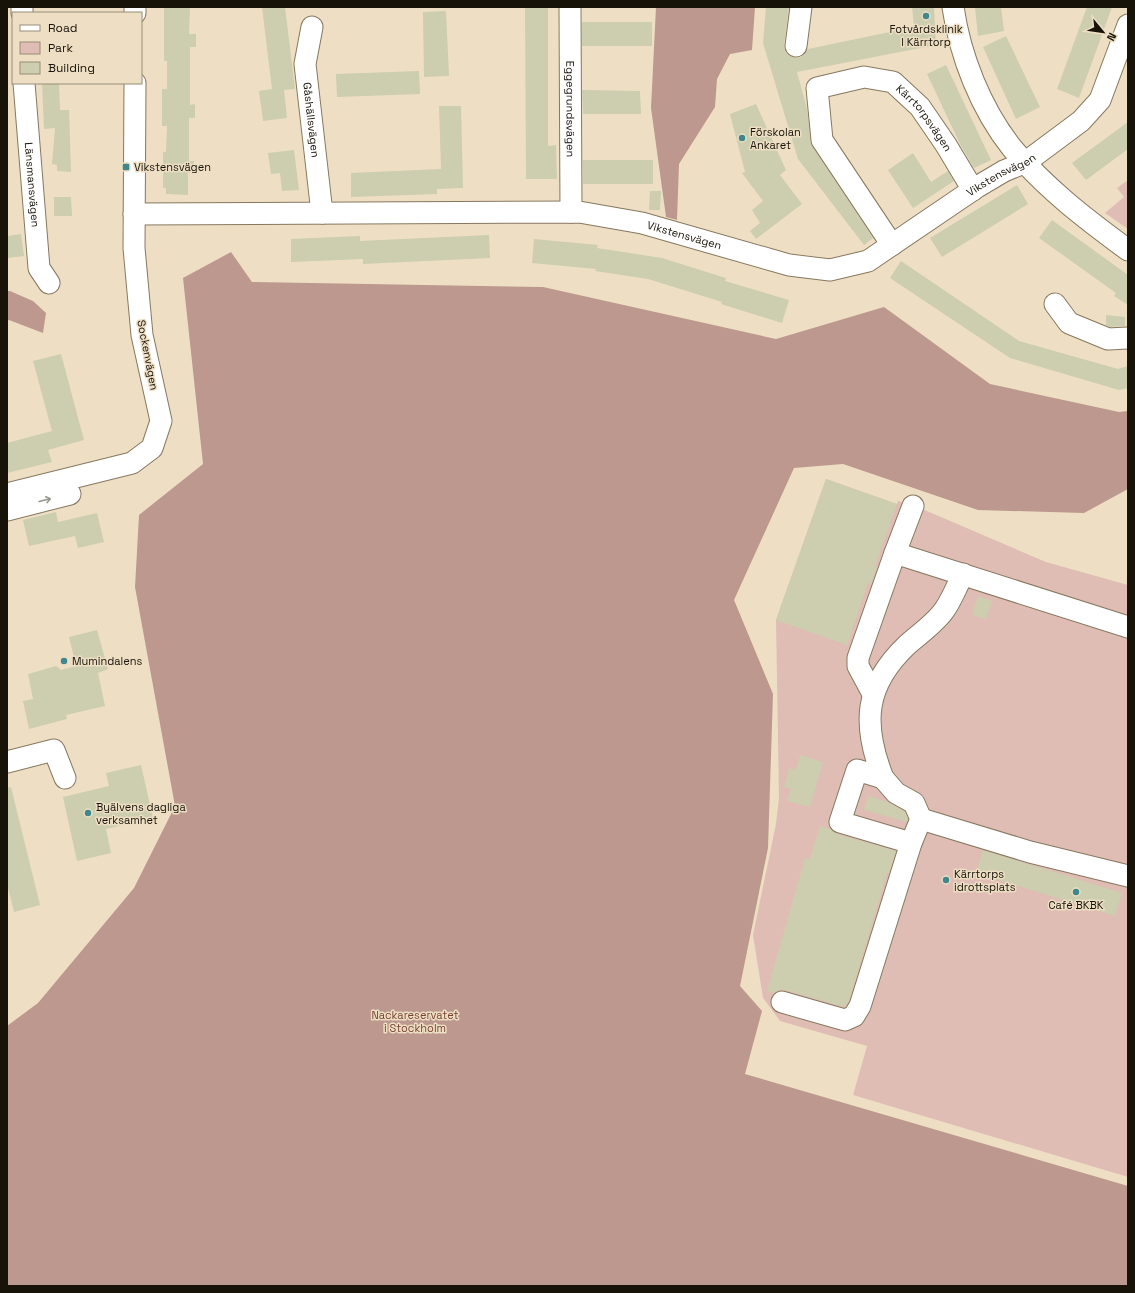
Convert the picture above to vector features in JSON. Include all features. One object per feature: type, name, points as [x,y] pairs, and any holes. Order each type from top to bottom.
[{"type":"street","name":"Eggegrundsvägen","points":[[570,7],[571,212]]},
{"type":"street","points":[[796,46],[801,7]]},
{"type":"street","points":[[953,7],[956,32],[971,76],[990,114],[1012,148],[1070,206],[1128,250]]},
{"type":"street","name":"Vikstensvägen","points":[[134,214],[248,215],[322,213],[571,212],[642,223],[789,265],[830,270],[868,261],[972,190],[1004,171],[1026,162],[1081,121],[1100,100],[1128,25]]},
{"type":"street","name":"Gåshällsvägen","points":[[312,27],[305,64],[322,213]]},
{"type":"street","name":"Kärrtorpsvägen","points":[[892,245],[822,140],[817,88],[864,77],[893,82],[920,107],[946,145],[972,190]]},
{"type":"street","name":"Länsmansvägen","points":[[24,84],[39,268],[48,283]]},
{"type":"street","name":"Sockenvägen","points":[[7,494],[81,477],[132,463],[152,448],[161,421],[142,335],[134,248],[135,84]]},
{"type":"street","points":[[1055,304],[1069,324],[1108,339],[1128,338]]},
{"type":"street","points":[[7,510],[71,494],[81,477]]},
{"type":"street","points":[[873,694],[858,666],[858,658],[913,506]]},
{"type":"street","points":[[895,553],[1128,626]]},
{"type":"street","points":[[782,1002],[845,1020],[854,1016],[860,1006],[911,843],[921,818],[914,803],[896,793],[883,778],[870,740],[869,719],[873,694],[883,672],[900,651],[944,610],[963,574]]},
{"type":"street","points":[[7,762],[54,750],[65,778]]},
{"type":"street","points":[[883,778],[858,770],[840,822],[911,843]]},
{"type":"street","points":[[921,818],[1030,852],[1128,876]]},
{"type":"green space","points":[[656,7],[755,7],[752,50],[730,54],[717,79],[715,107],[679,164],[677,220],[666,217],[651,108]]},
{"type":"green space","points":[[1128,180],[1128,229],[1105,213],[1124,197],[1117,188]]},
{"type":"green space","name":"Nackareservatet i Stockholm","points":[[231,252],[252,282],[543,287],[776,339],[884,307],[990,384],[1119,412],[1128,411],[1128,489],[1084,513],[978,510],[843,464],[794,468],[734,600],[773,694],[768,848],[740,986],[762,1011],[745,1074],[1128,1186],[1128,1286],[7,1286],[7,1026],[38,1003],[134,888],[175,806],[135,587],[139,515],[203,464],[183,278]]},
{"type":"green space","points":[[7,291],[33,301],[46,313],[43,333],[9,320],[7,321]]},
{"type":"green space","name":"Kärrtorps idrottsplats","points":[[826,479],[897,504],[898,501],[913,505],[1046,562],[1128,585],[1128,1177],[853,1095],[867,1046],[780,1021],[763,998],[753,935],[776,824],[779,797],[776,620]]},
{"type":"building","points":[[164,7],[190,7],[189,34],[196,34],[196,47],[190,47],[190,105],[195,104],[195,118],[189,118],[189,161],[194,161],[194,173],[188,173],[188,195],[166,194],[166,188],[163,188],[163,152],[166,152],[167,126],[162,126],[162,89],[167,89],[167,61],[164,61]]},
{"type":"building","points":[[262,7],[285,7],[295,89],[284,90],[287,118],[263,121],[259,91],[272,89]]},
{"type":"building","points":[[525,7],[548,7],[548,146],[556,145],[557,179],[526,179]]},
{"type":"building","points":[[766,7],[789,7],[784,45],[785,51],[788,55],[795,58],[801,57],[808,49],[914,27],[912,7],[934,7],[936,45],[797,72],[807,109],[812,146],[873,238],[864,245],[798,159],[763,43]]},
{"type":"building","points":[[975,7],[1001,7],[1004,31],[978,36]]},
{"type":"building","points":[[1087,7],[1112,7],[1079,98],[1057,89]]},
{"type":"building","points":[[446,11],[449,76],[424,77],[423,12]]},
{"type":"building","points":[[582,22],[652,22],[652,46],[582,46]]},
{"type":"building","points":[[1006,36],[1040,107],[1016,119],[983,47]]},
{"type":"building","points":[[946,65],[991,160],[974,168],[961,146],[927,74]]},
{"type":"building","points":[[419,71],[420,94],[337,97],[336,74]]},
{"type":"building","points":[[42,84],[59,84],[60,110],[69,110],[71,172],[57,171],[57,165],[52,164],[55,128],[44,129]]},
{"type":"building","points":[[582,90],[640,91],[641,114],[583,114]]},
{"type":"building","points":[[756,104],[786,170],[780,175],[802,204],[756,239],[750,231],[760,223],[752,210],[763,201],[742,173],[745,172],[730,114]]},
{"type":"building","points":[[439,106],[461,106],[463,188],[437,189],[437,194],[351,197],[351,173],[441,169]]},
{"type":"building","points":[[1128,122],[1128,149],[1086,180],[1072,163]]},
{"type":"building","points":[[294,150],[299,190],[282,191],[280,173],[271,174],[268,153]]},
{"type":"building","points":[[913,153],[931,182],[948,171],[954,181],[913,208],[888,170]]},
{"type":"building","points":[[583,160],[653,160],[653,184],[583,184]]},
{"type":"building","points":[[1017,185],[1028,204],[942,257],[930,238]]},
{"type":"building","points":[[650,191],[661,191],[660,210],[649,210]]},
{"type":"building","points":[[54,197],[71,197],[72,216],[54,216]]},
{"type":"building","points":[[1052,220],[1128,275],[1128,305],[1114,296],[1116,293],[1039,238]]},
{"type":"building","points":[[21,234],[24,256],[7,258],[7,236]]},
{"type":"building","points":[[489,235],[490,258],[363,264],[363,259],[291,262],[291,239],[360,236],[360,241]]},
{"type":"building","points":[[534,239],[598,245],[597,248],[662,258],[726,278],[725,281],[789,300],[782,323],[721,304],[722,302],[648,279],[595,271],[596,269],[532,263]]},
{"type":"building","points":[[901,261],[1019,341],[1118,369],[1128,366],[1128,388],[1119,390],[1010,358],[890,278]]},
{"type":"building","points":[[1106,315],[1125,317],[1125,326],[1110,327],[1106,325]]},
{"type":"building","points":[[61,354],[84,440],[48,450],[52,462],[7,473],[7,443],[52,431],[33,361]]},
{"type":"building","points":[[826,479],[897,504],[875,566],[877,567],[871,584],[868,583],[847,645],[776,620]]},
{"type":"building","points":[[56,512],[58,522],[97,513],[104,542],[78,548],[75,536],[29,546],[23,520]]},
{"type":"building","points":[[978,596],[992,601],[986,619],[972,615]]},
{"type":"building","points":[[97,630],[108,669],[98,673],[105,706],[66,715],[67,719],[29,729],[23,701],[33,699],[28,674],[56,666],[61,670],[76,666],[69,637]]},
{"type":"building","points":[[800,755],[823,762],[810,807],[787,801],[791,789],[784,787],[789,768],[796,770]]},
{"type":"building","name":"Byälvens dagliga verksamhet","points":[[141,765],[153,818],[106,829],[111,853],[77,861],[63,797],[109,786],[106,773]]},
{"type":"building","points":[[11,787],[40,905],[14,912],[7,884],[7,788]]},
{"type":"building","points":[[868,796],[888,802],[905,812],[908,819],[907,822],[864,810]]},
{"type":"building","points":[[820,826],[831,829],[837,834],[896,851],[889,873],[887,873],[849,1001],[844,1007],[785,990],[779,990],[774,993],[767,991],[805,858],[810,859]]},
{"type":"building","points":[[983,850],[1122,893],[1115,916],[976,873]]},
{"type":"place","name":"Fotvårdsklinik I Kärrtorp","points":[[926,16]]},
{"type":"place","name":"Förskolan Ankaret","points":[[742,138]]},
{"type":"place","name":"Vikstensvägen","points":[[126,167]]},
{"type":"place","name":"Mumindalens","points":[[64,661]]},
{"type":"place","name":"Byälvens dagliga verksamhet","points":[[88,813]]},
{"type":"place","name":"Kärrtorps idrottsplats","points":[[946,880]]},
{"type":"place","name":"Café BKBK","points":[[1076,892]]}]
